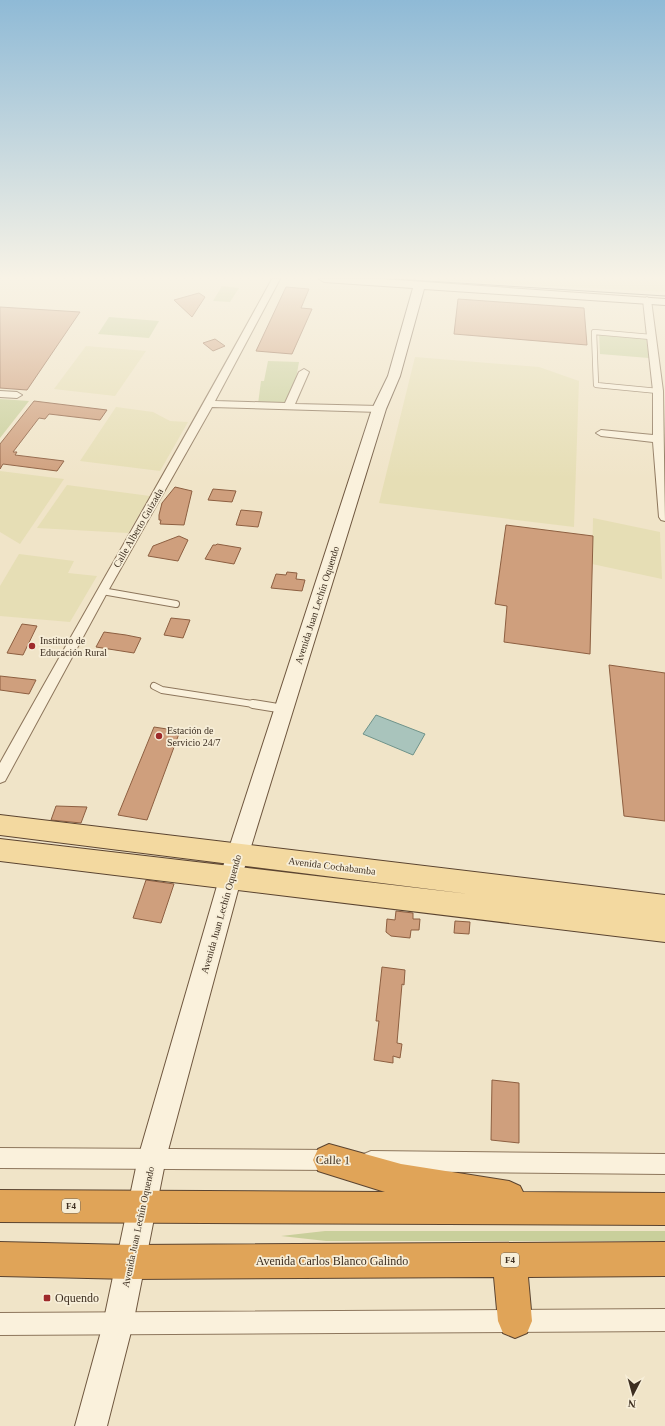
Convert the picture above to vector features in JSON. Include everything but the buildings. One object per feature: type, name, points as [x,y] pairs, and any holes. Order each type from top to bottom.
[{"type":"highway","points":[[329,1160],[401,1180],[581,1208]]},
{"type":"highway","name":"F4","points":[[0,1206],[665,1209]]},
{"type":"highway","name":"Avenida Carlos Blanco Galindo","points":[[0,1259],[130,1262],[665,1260]]},
{"type":"highway","points":[[510,1260],[515,1321]]},
{"type":"main road","name":"Avenida Cochabamba","points":[[0,825],[238,854],[581,908],[665,930]]},
{"type":"main road","name":"Avenida Cochabamba","points":[[0,850],[230,879],[581,908],[665,907]]},
{"type":"street","name":"Calle Alberto Guizada","points":[[0,777],[102,591],[209,404],[241,346]]},
{"type":"street","points":[[388,352],[390,346]]},
{"type":"street","name":"Avenida Juan Lechín Oquendo","points":[[91,1426],[118,1324],[152,1158],[230,879],[379,410],[394,376],[400,346]]},
{"type":"street","points":[[652,346],[658,391],[658,439],[665,517]]},
{"type":"street","points":[[652,349],[665,349]]},
{"type":"street","points":[[288,407],[304,372]]},
{"type":"street","name":"Avenida Juan Lechín Oquendo","points":[[379,410],[382,374]]},
{"type":"street","points":[[0,394],[17,395]]},
{"type":"street","points":[[209,404],[379,410]]},
{"type":"street","points":[[601,432],[658,439]]},
{"type":"street","name":"Calle 1","points":[[0,1158],[152,1158],[665,1164]]},
{"type":"street","points":[[0,1324],[665,1320]]},
{"type":"lane","points":[[595,346],[596,385],[658,391]]},
{"type":"lane","points":[[102,591],[176,604]]},
{"type":"lane","points":[[154,686],[162,690],[284,709]]},
{"type":"shaded area","points":[[86,346],[146,351],[115,396],[54,389]]},
{"type":"shaded area","points":[[415,357],[539,367],[579,381],[574,527],[379,503]]},
{"type":"shaded area","points":[[116,407],[153,412],[170,421],[188,422],[160,471],[80,461]]},
{"type":"shaded area","points":[[0,471],[64,479],[20,544],[0,532]]},
{"type":"shaded area","points":[[67,485],[150,496],[128,533],[37,528]]},
{"type":"shaded area","points":[[593,518],[660,532],[662,579],[592,564]]},
{"type":"shaded area","points":[[19,554],[74,561],[68,573],[97,576],[70,622],[0,616],[0,586]]},
{"type":"green space","points":[[600,346],[647,346],[649,358],[600,354]]},
{"type":"green space","points":[[268,361],[299,362],[295,384],[288,402],[282,404],[258,404],[261,381],[264,381]]},
{"type":"green space","points":[[0,399],[29,401],[0,438]]},
{"type":"green space","points":[[325,1231],[665,1231],[665,1241],[326,1241],[281,1236]]},
{"type":"water","points":[[376,715],[425,734],[413,755],[363,734]]},
{"type":"place","name":"Instituto de Educación Rural","points":[[32,646]]},
{"type":"place","name":"Estación de Servicio 24/7","points":[[159,736]]},
{"type":"place","name":"Oquendo","points":[[47,1298]]}]
